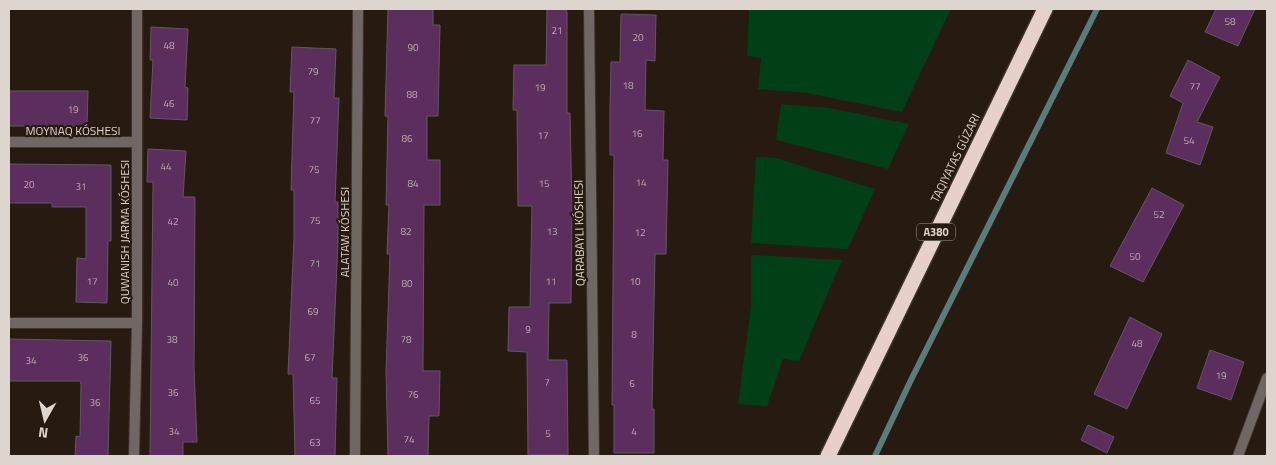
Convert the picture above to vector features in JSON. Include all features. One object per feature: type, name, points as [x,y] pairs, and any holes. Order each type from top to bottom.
[{"type":"highway","name":"A380","points":[[828,456],[1045,9]]},
{"type":"street","points":[[134,456],[137,9]]},
{"type":"street","name":"ALATAW KÓSHESI","points":[[355,456],[358,9]]},
{"type":"street","points":[[589,9],[594,456]]},
{"type":"street","name":"MOYNAQ KÓSHESI","points":[[9,142],[137,142]]},
{"type":"street","points":[[9,323],[136,323]]},
{"type":"street","points":[[1238,456],[1267,378]]},
{"type":"green space","points":[[749,9],[951,9],[902,112],[806,93],[758,89],[761,58],[747,56]]},
{"type":"green space","points":[[781,104],[829,108],[909,124],[888,169],[776,140]]},
{"type":"green space","points":[[756,157],[776,158],[875,189],[848,249],[751,243]]},
{"type":"green space","points":[[751,255],[842,260],[799,361],[783,359],[767,406],[738,404],[751,306]]},
{"type":"building","points":[[388,9],[433,9],[433,25],[440,25],[438,116],[427,116],[427,160],[440,160],[440,205],[424,205],[423,371],[440,371],[439,416],[429,416],[428,456],[388,456],[386,371],[390,254],[387,254],[389,205],[386,205],[388,116],[385,116]]},
{"type":"building","points":[[547,9],[566,9],[567,12],[567,113],[570,113],[572,209],[571,303],[549,303],[548,360],[567,360],[568,455],[528,455],[527,352],[508,351],[509,307],[530,307],[532,206],[518,206],[517,110],[513,110],[514,65],[546,65]]},
{"type":"building","points":[[1216,9],[1255,9],[1238,46],[1205,32]]},
{"type":"building","points":[[621,14],[656,15],[655,61],[646,60],[645,110],[664,111],[663,160],[668,160],[666,254],[655,254],[652,409],[654,409],[654,453],[614,453],[614,405],[612,405],[614,155],[610,155],[610,108],[611,62],[620,62]]},
{"type":"building","points":[[151,27],[188,29],[185,87],[188,88],[187,120],[150,118],[153,60],[150,60]]},
{"type":"building","points":[[292,47],[336,49],[334,98],[339,98],[335,202],[338,202],[338,242],[332,378],[337,378],[335,456],[295,456],[293,374],[288,374],[294,238],[294,190],[291,190],[294,92],[290,92]]},
{"type":"building","points":[[1188,60],[1220,77],[1197,122],[1213,127],[1200,165],[1166,153],[1183,103],[1170,96]]},
{"type":"building","points":[[9,91],[88,91],[87,126],[9,126]]},
{"type":"building","points":[[148,149],[186,151],[183,197],[195,197],[194,369],[197,442],[183,442],[183,456],[150,456],[153,182],[147,182]]},
{"type":"building","points":[[9,164],[111,165],[111,241],[108,241],[107,303],[76,302],[77,258],[86,259],[86,207],[52,207],[52,203],[9,203]]},
{"type":"building","points":[[1152,188],[1184,205],[1143,282],[1110,266]]},
{"type":"building","points":[[1130,317],[1162,334],[1127,409],[1094,394]]},
{"type":"building","points":[[9,339],[111,341],[108,456],[75,456],[76,436],[80,437],[80,381],[9,381]]},
{"type":"building","points":[[1210,350],[1244,362],[1231,400],[1197,388]]},
{"type":"building","points":[[1088,425],[1114,437],[1107,453],[1081,440]]},
{"type":"waterway","points":[[875,456],[910,382],[1097,9]]}]
